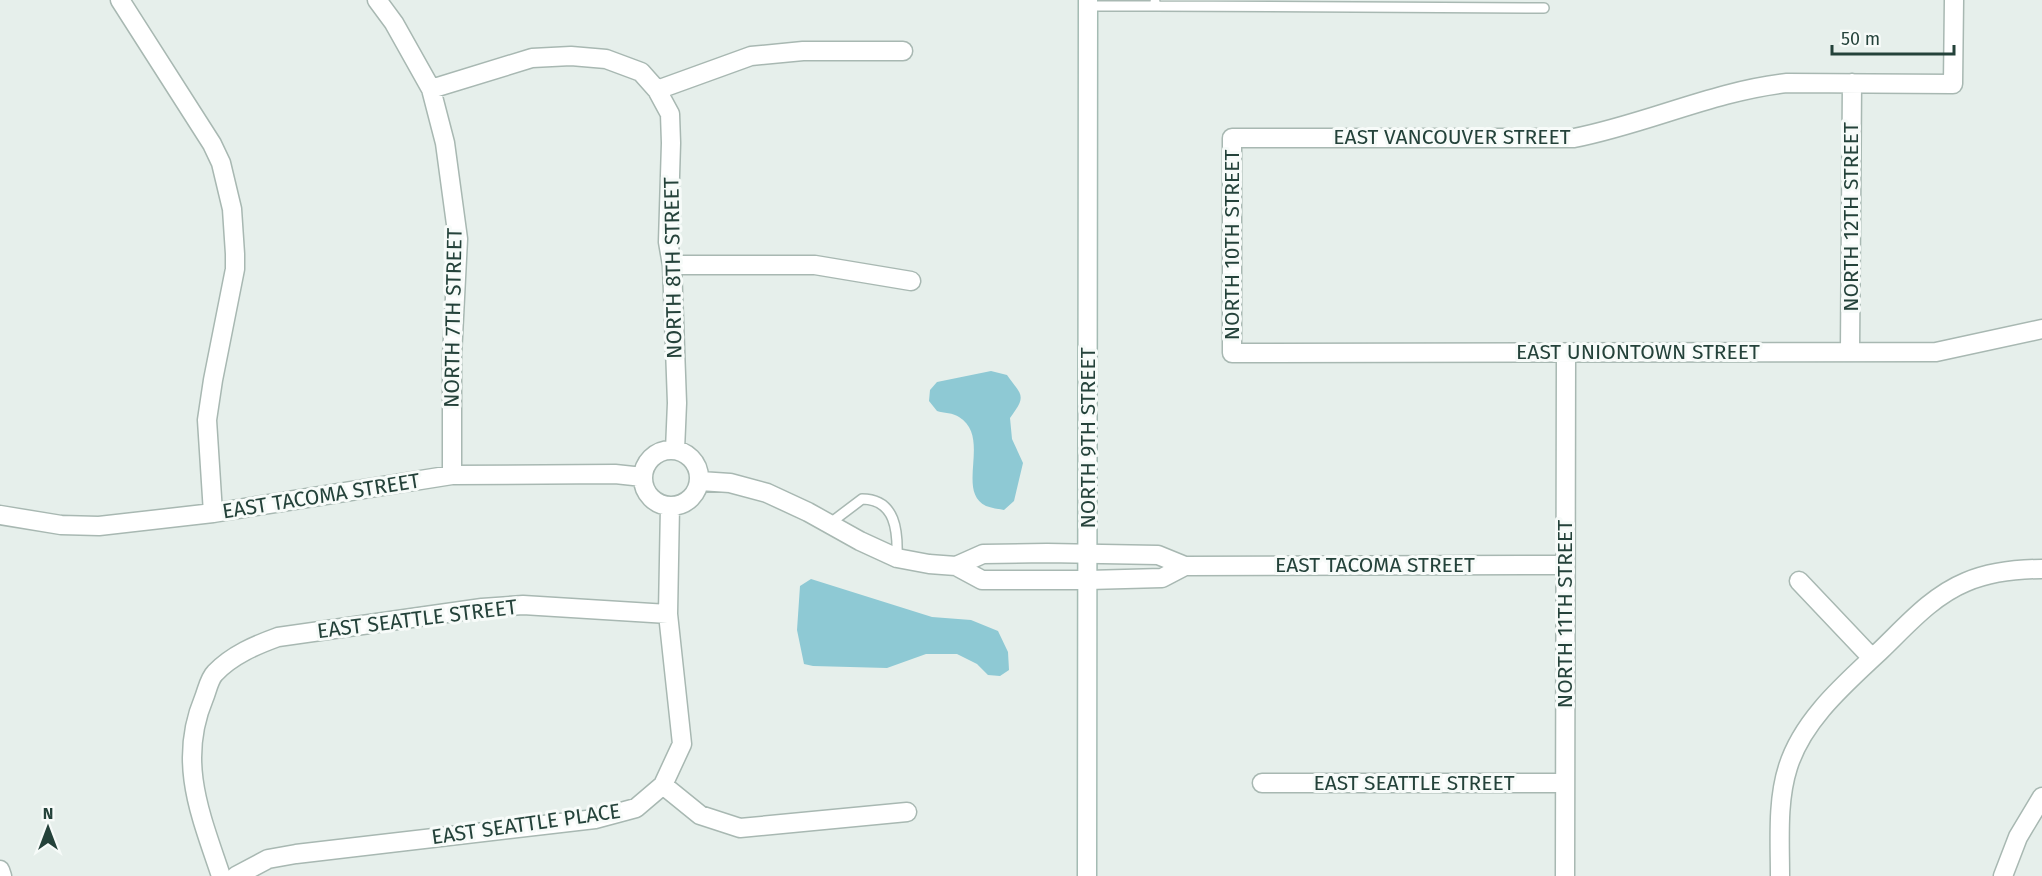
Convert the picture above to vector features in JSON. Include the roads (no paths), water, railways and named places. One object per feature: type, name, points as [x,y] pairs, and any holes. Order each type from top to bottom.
[{"type":"street","points":[[120,0],[212,144],[221,163],[231,209],[235,269],[207,420],[213,513]]},
{"type":"street","name":"NORTH 7TH STREET","points":[[377,0],[394,23],[431,89],[445,143],[458,239],[452,356],[452,475]]},
{"type":"street","name":"EAST VANCOUVER STREET","points":[[1232,138],[1574,138],[1600,133],[1772,84],[1953,84],[1954,0]]},
{"type":"street","name":"NORTH 9TH STREET","points":[[1088,3],[1088,876]]},
{"type":"street","points":[[431,89],[532,58],[571,56],[606,59],[641,72],[657,90],[751,56],[803,51],[903,51]]},
{"type":"street","name":"NORTH 12TH STREET","points":[[1850,351],[1852,83]]},
{"type":"street","name":"NORTH 8TH STREET","points":[[657,90],[670,114],[668,243],[672,265],[677,403],[675,450]]},
{"type":"street","name":"NORTH 10TH STREET","points":[[1232,138],[1232,353]]},
{"type":"street","points":[[672,265],[815,265],[911,281]]},
{"type":"street","name":"EAST UNIONTOWN STREET","points":[[1232,353],[1936,352],[2042,329]]},
{"type":"street","name":"NORTH 11TH STREET","points":[[1565,876],[1566,352]]},
{"type":"street","points":[[675,450],[685,453],[695,462],[700,481],[695,495],[690,500],[681,505],[670,506],[661,504],[650,497],[643,477],[645,467],[653,456],[662,451],[675,450]]},
{"type":"street","name":"EAST TACOMA STREET","points":[[0,514],[61,525],[99,526],[213,513],[452,475],[615,474],[643,477]]},
{"type":"street","name":"EAST TACOMA STREET","points":[[700,481],[730,483],[767,493],[860,542],[897,558],[956,566],[982,580],[1162,578],[1185,566]]},
{"type":"street","points":[[670,506],[668,614],[682,744],[663,785],[700,815],[740,828],[908,812]]},
{"type":"street","name":"EAST TACOMA STREET","points":[[956,566],[983,554],[1088,553],[1158,555],[1185,566],[1565,565]]},
{"type":"street","points":[[1780,876],[1780,815],[1787,769],[1799,741],[1821,710],[1921,610],[1943,594],[1965,582],[1988,574],[2042,569]]},
{"type":"street","points":[[1799,581],[1872,658]]},
{"type":"street","name":"EAST SEATTLE STREET","points":[[222,876],[198,807],[190,756],[199,709],[214,674],[249,648],[278,637],[482,608],[523,605],[668,614]]},
{"type":"street","name":"EAST SEATTLE STREET","points":[[1262,783],[1565,783]]},
{"type":"street","name":"EAST SEATTLE PLACE","points":[[236,876],[268,859],[296,854],[595,819],[636,808],[663,785]]},
{"type":"street","points":[[2003,876],[2018,837],[2042,797]]},
{"type":"street","points":[[0,870],[2,876]]},
{"type":"lane","points":[[1088,3],[1427,3],[1544,8]]},
{"type":"lane","points":[[829,524],[862,499],[879,501],[886,507],[898,535],[897,558]]},
{"type":"water","points":[[991,371],[1007,375],[1020,396],[1019,405],[1010,418],[1012,439],[1023,463],[1014,501],[1004,510],[986,506],[977,499],[973,489],[973,437],[968,426],[957,416],[937,411],[929,401],[930,390],[937,382]]},
{"type":"water","points":[[811,579],[932,617],[971,620],[998,631],[1008,652],[1009,670],[1000,676],[988,675],[977,664],[957,654],[926,654],[887,668],[804,664],[797,630],[800,586]]}]
